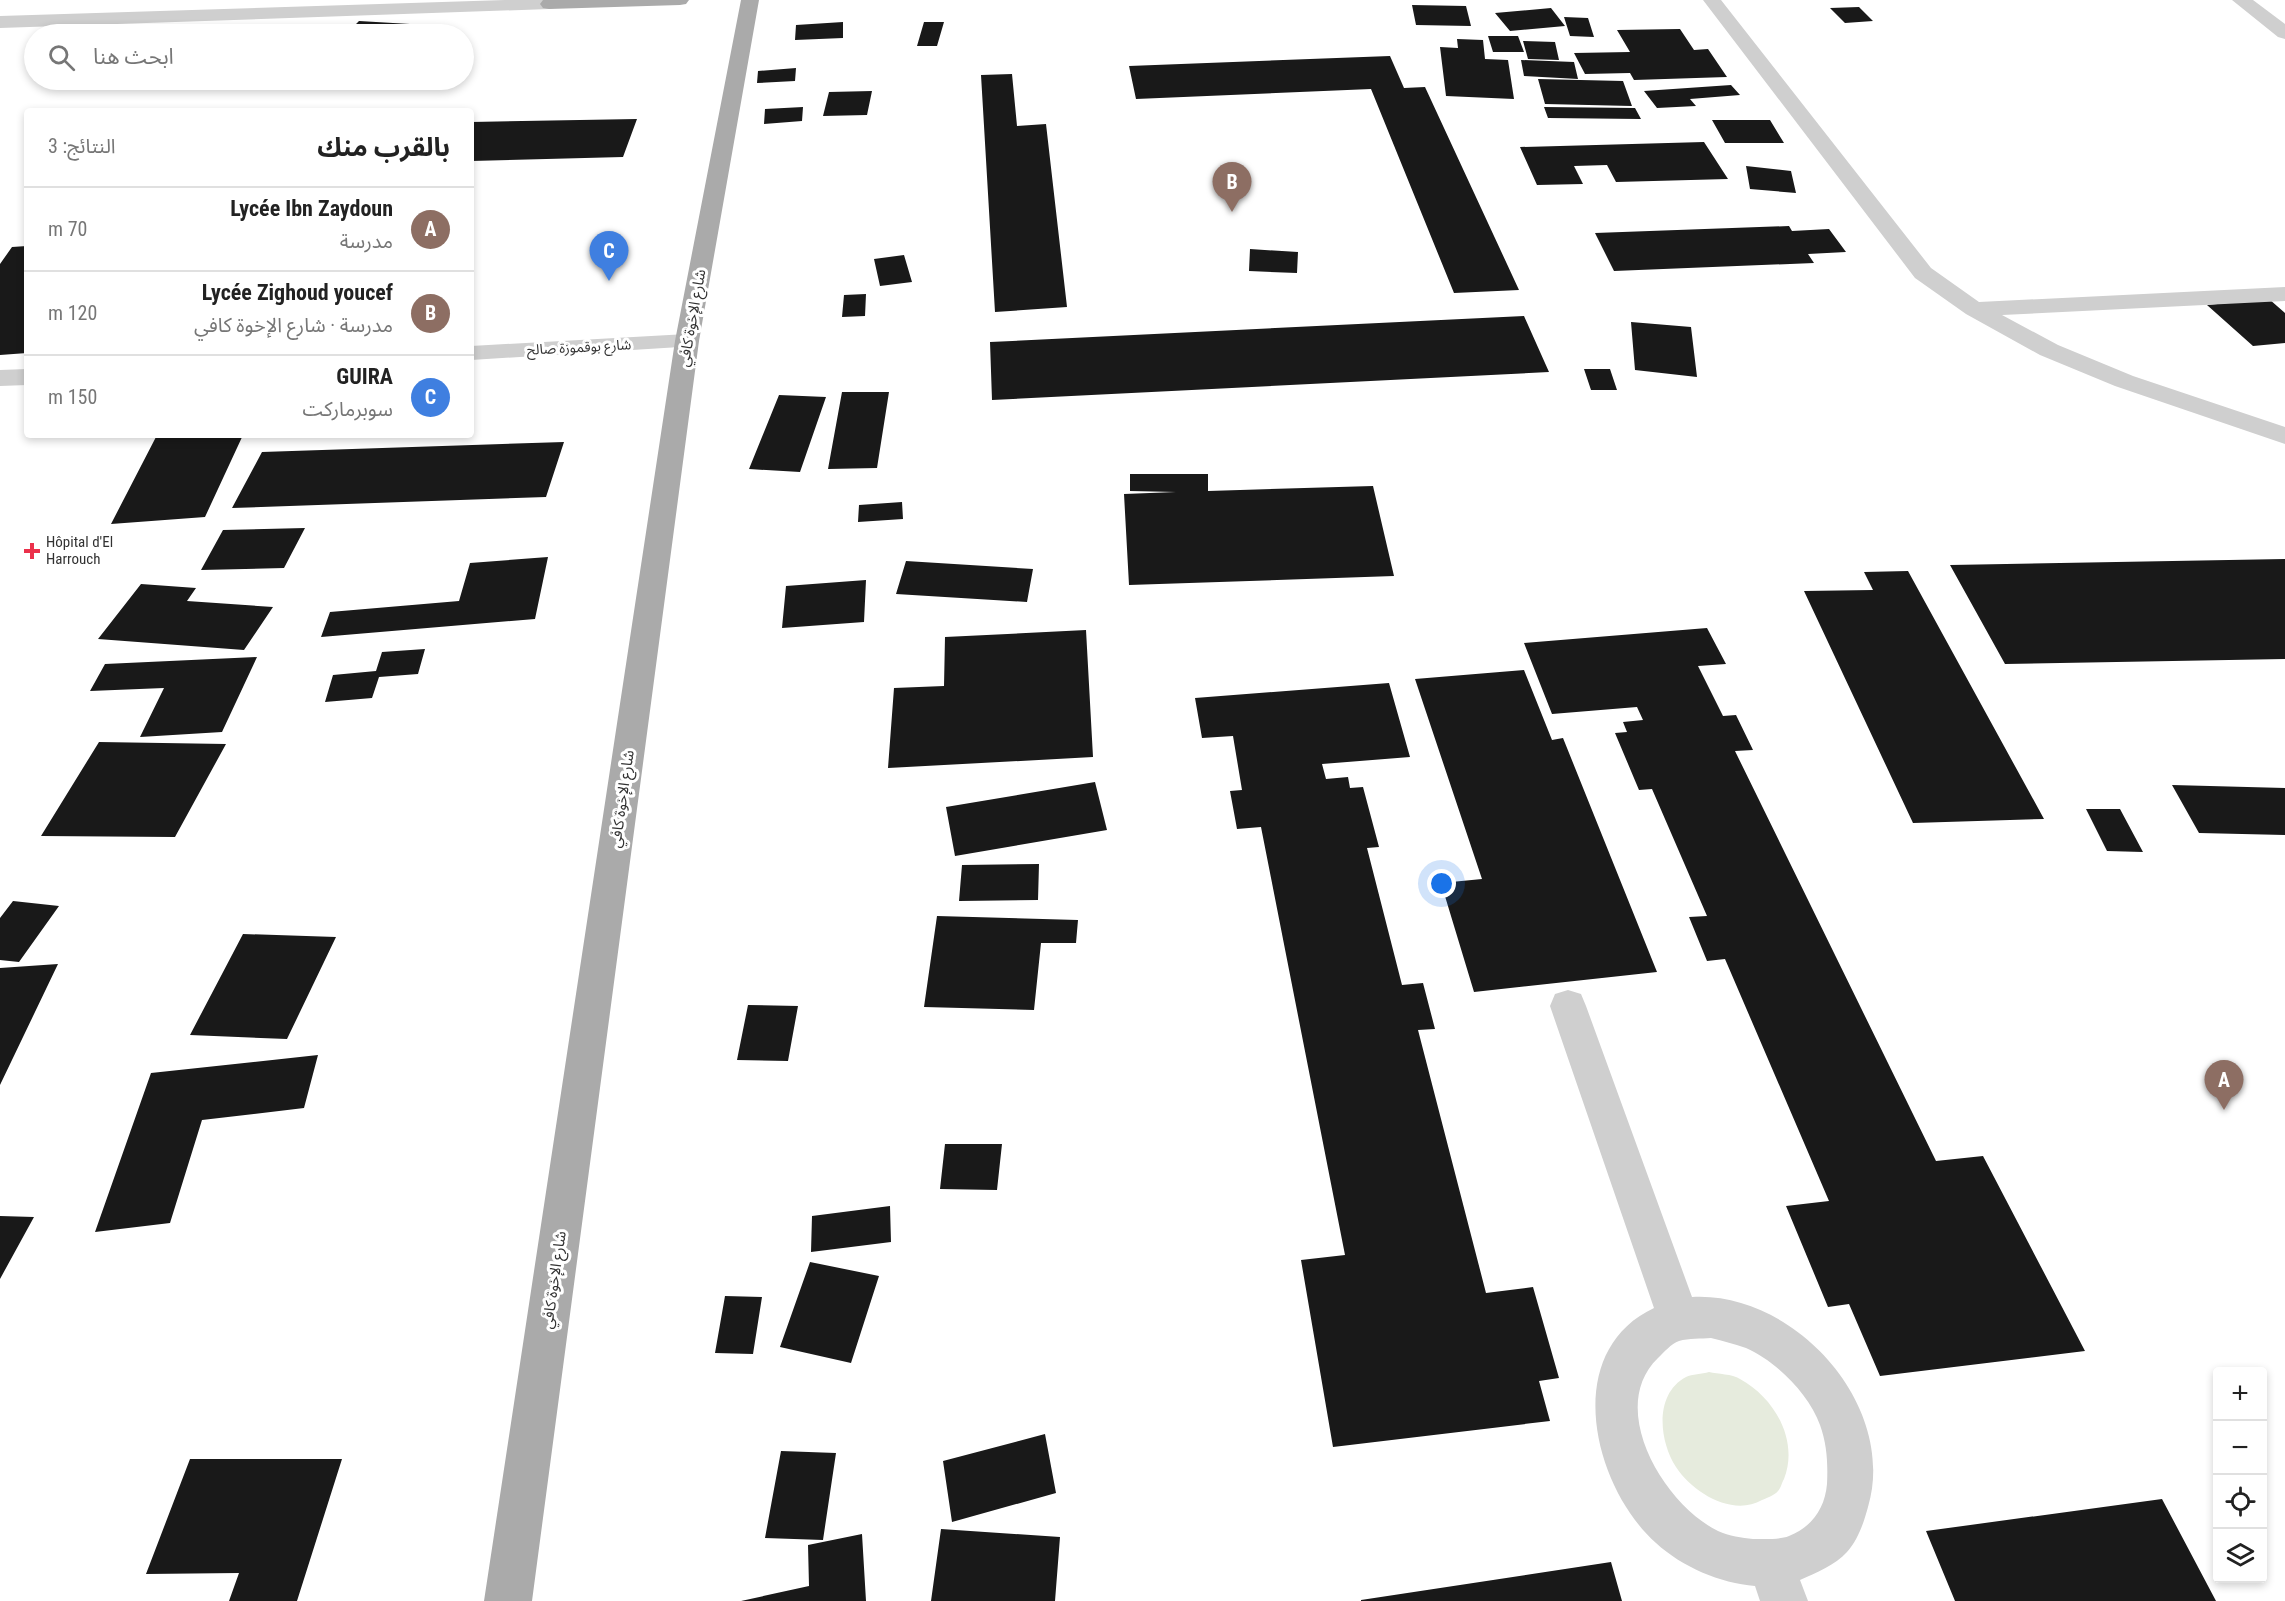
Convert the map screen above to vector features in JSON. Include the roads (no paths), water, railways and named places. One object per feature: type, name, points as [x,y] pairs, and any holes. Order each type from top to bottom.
[{"type":"main road","points":[[550,2],[680,0]]},
{"type":"main road","name":"شارع الإخوة كافي","points":[[508,1601],[687,341],[750,0]]},
{"type":"street","points":[[1712,0],[1923,273],[1974,309],[2049,350],[2124,381],[2285,436]]},
{"type":"street","points":[[2241,0],[2285,33]]},
{"type":"street","points":[[0,22],[550,2]]},
{"type":"street","points":[[1974,309],[2285,294]]},
{"type":"street","name":"شارع بوقموزة صالح","points":[[474,353],[687,341]]},
{"type":"street","points":[[0,378],[24,377]]},
{"type":"street","points":[[1568,1006],[1679,1320]]},
{"type":"street","points":[[1711,1317],[1744,1325],[1778,1342],[1807,1367],[1831,1399],[1847,1435],[1852,1472],[1846,1508],[1830,1535],[1804,1555],[1777,1583],[1690,1541],[1656,1511],[1631,1472],[1617,1431],[1616,1392],[1628,1359],[1649,1334],[1679,1320],[1711,1317]]},
{"type":"place","name":"Lycée Zighoud youcef","points":[[1232,212]]},
{"type":"place","name":"GUIRA","points":[[609,281]]},
{"type":"place","name":"Hôpital d'El Harrouch","points":[[32,551]]},
{"type":"place","name":"Lycée Ibn Zaydoun","points":[[2224,1110]]}]
